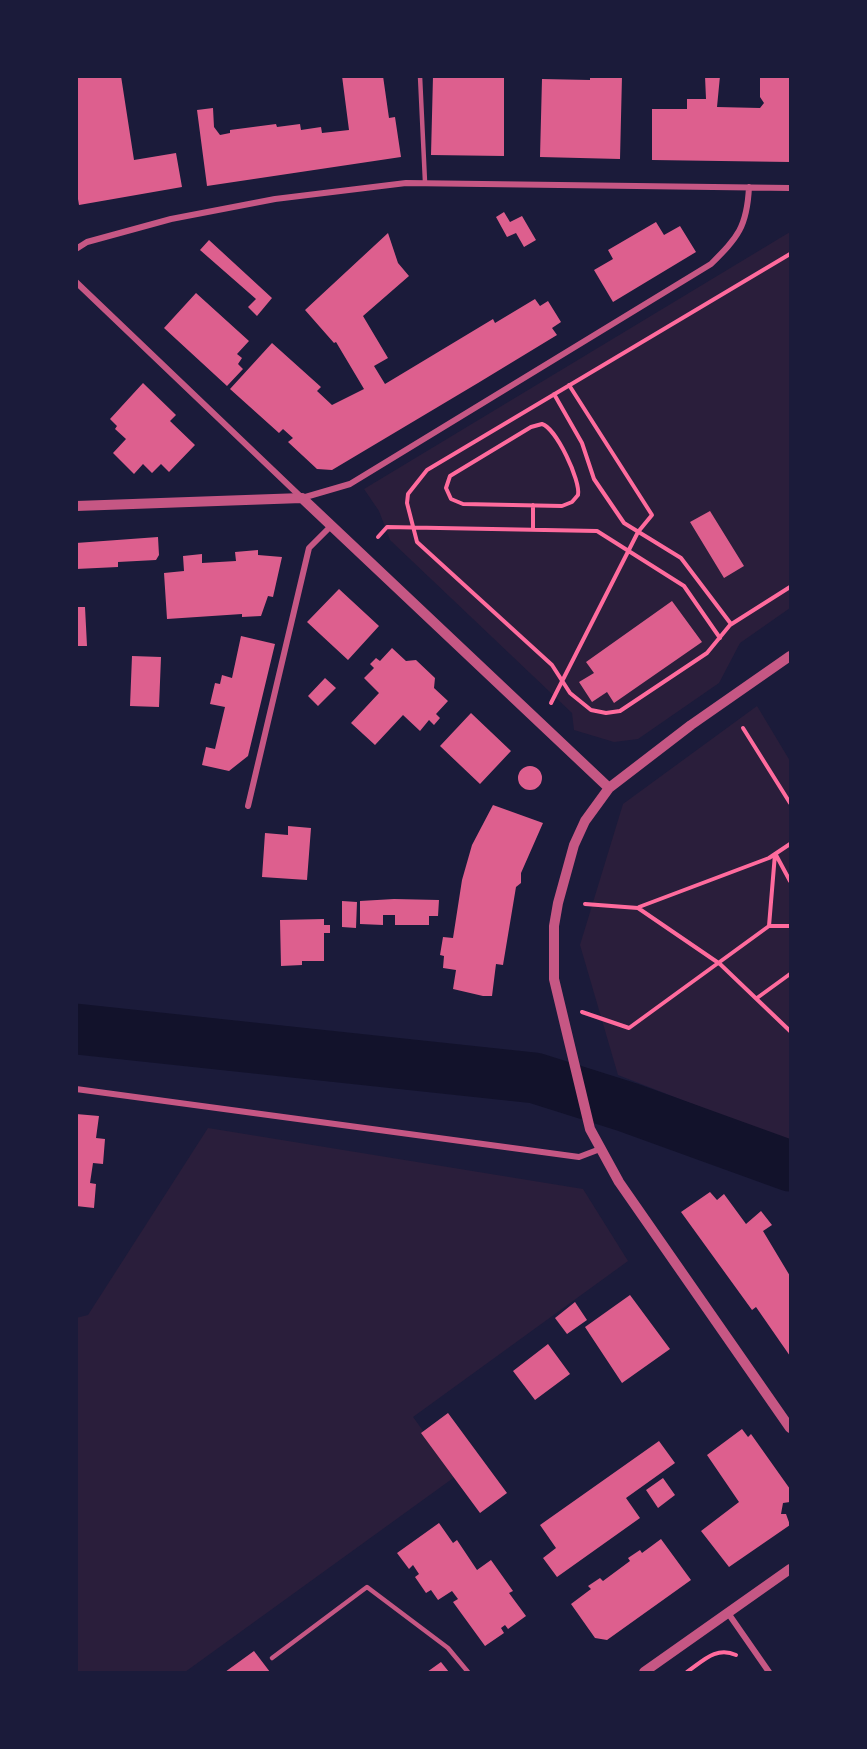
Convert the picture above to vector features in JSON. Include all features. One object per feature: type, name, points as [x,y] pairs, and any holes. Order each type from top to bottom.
[{"type":"street","points":[[76,249],[87,242],[182,217],[275,199],[425,182],[790,188]]},
{"type":"street","points":[[76,506],[302,498],[350,484],[711,264],[729,247],[746,222],[749,187]]},
{"type":"street","points":[[76,282],[609,788]]},
{"type":"street","points":[[248,806],[309,548],[332,526]]},
{"type":"street","points":[[790,656],[691,724],[609,788],[585,821],[574,845],[558,903],[553,963],[561,1016],[590,1130],[625,1191],[790,1428]]},
{"type":"street","points":[[76,1089],[579,1157],[600,1149]]},
{"type":"street","points":[[776,1407],[790,1410]]},
{"type":"street","points":[[644,1672],[790,1569]]},
{"type":"street","points":[[728,1613],[769,1672]]},
{"type":"lane","points":[[420,76],[425,182]]},
{"type":"lane","points":[[272,1658],[367,1587],[448,1648],[468,1672]]},
{"type":"path","points":[[790,254],[427,470],[408,494],[407,503],[417,542],[552,665],[570,693],[591,710],[606,713],[620,711],[707,653],[731,624],[790,587]]},
{"type":"path","points":[[551,703],[638,532],[652,515],[568,385]]},
{"type":"path","points":[[554,394],[582,443],[594,479],[618,515],[638,532],[681,558],[731,624]]},
{"type":"path","points":[[547,425],[552,430],[578,482],[579,491],[576,499],[567,505],[533,505],[457,502],[447,494],[447,482],[455,472],[531,427],[547,425]]},
{"type":"path","points":[[533,505],[533,530]]},
{"type":"path","points":[[378,537],[387,527],[597,531],[684,586],[720,638]]},
{"type":"path","points":[[743,728],[790,803]]},
{"type":"path","points":[[585,904],[638,908],[775,854],[790,844]]},
{"type":"path","points":[[775,854],[790,881]]},
{"type":"path","points":[[769,926],[775,854]]},
{"type":"path","points":[[638,908],[720,964],[790,1031]]},
{"type":"path","points":[[582,1012],[629,1028],[720,964],[769,926],[790,926]]},
{"type":"path","points":[[757,998],[790,974]]},
{"type":"path","points":[[687,1672],[714,1652],[724,1650],[736,1655],[743,1664]]},
{"type":"shaded area","points":[[790,232],[790,608],[740,643],[719,683],[638,739],[614,742],[574,730],[572,713],[390,540],[379,511],[364,489]]},
{"type":"shaded area","points":[[757,706],[790,761],[790,1142],[618,1075],[580,945],[623,804]]},
{"type":"shaded area","points":[[208,1128],[583,1189],[628,1261],[413,1417],[456,1476],[185,1672],[77,1672],[76,1318],[88,1315]]},
{"type":"building","points":[[76,76],[121,76],[134,160],[176,153],[182,187],[79,205],[76,187]]},
{"type":"building","points":[[342,76],[383,76],[389,118],[395,117],[401,157],[207,186],[197,110],[213,108],[214,127],[220,135],[230,133],[230,130],[276,124],[277,127],[300,124],[301,130],[321,127],[322,133],[349,130]]},
{"type":"building","points":[[433,76],[504,76],[504,156],[431,155]]},
{"type":"building","points":[[590,76],[622,76],[620,159],[540,157],[542,79],[590,80]]},
{"type":"building","points":[[705,76],[720,76],[717,107],[760,108],[764,103],[760,97],[760,76],[790,76],[790,162],[652,160],[652,109],[687,109],[687,99],[706,99]]},
{"type":"building","points":[[504,212],[510,222],[522,216],[536,240],[524,247],[516,233],[507,237],[496,217]]},
{"type":"building","points":[[656,222],[664,235],[680,226],[696,252],[613,302],[594,270],[613,259],[608,250]]},
{"type":"building","points":[[388,233],[398,263],[409,276],[363,316],[388,358],[374,366],[385,384],[493,319],[495,323],[535,299],[540,306],[548,301],[561,322],[552,328],[557,335],[478,383],[332,470],[317,469],[288,442],[293,438],[283,429],[279,433],[230,389],[272,343],[321,387],[317,391],[332,405],[364,389],[336,342],[334,343],[305,310]]},
{"type":"building","points":[[209,240],[272,298],[257,316],[248,307],[256,299],[200,250]]},
{"type":"building","points":[[196,293],[249,341],[237,354],[242,358],[238,364],[243,369],[227,386],[164,328]]},
{"type":"building","points":[[143,383],[176,415],[170,421],[195,445],[169,472],[161,464],[152,473],[143,464],[134,474],[113,453],[126,439],[115,429],[117,426],[110,419]]},
{"type":"building","points":[[710,511],[744,566],[724,578],[690,522]]},
{"type":"building","points":[[158,537],[159,555],[156,560],[118,562],[118,567],[76,569],[76,543]]},
{"type":"building","points":[[258,550],[258,555],[282,557],[273,597],[268,596],[261,616],[242,617],[242,614],[167,619],[164,573],[184,571],[183,556],[202,554],[202,563],[236,561],[235,552]]},
{"type":"building","points":[[339,589],[379,626],[348,660],[307,622]]},
{"type":"building","points":[[672,601],[702,642],[614,703],[607,692],[592,702],[579,682],[594,673],[586,662]]},
{"type":"building","points":[[76,607],[85,607],[87,646],[76,646]]},
{"type":"building","points":[[241,636],[275,644],[248,756],[229,771],[202,765],[206,747],[215,749],[225,707],[210,704],[215,683],[220,684],[222,675],[232,678]]},
{"type":"building","points":[[392,648],[406,661],[416,660],[435,678],[434,688],[448,701],[436,714],[440,718],[434,725],[429,720],[420,731],[403,715],[375,745],[351,723],[379,693],[364,678],[374,668],[370,664],[376,658],[380,661]]},
{"type":"building","points":[[132,656],[161,657],[159,707],[130,706]]},
{"type":"building","points":[[325,678],[336,688],[318,706],[308,696]]},
{"type":"building","points":[[471,713],[511,751],[480,784],[440,746]]},
{"type":"building","points":[[530,766],[538,770],[542,778],[538,786],[530,790],[522,786],[518,778],[522,770]]},
{"type":"building","points":[[493,805],[543,823],[521,873],[521,883],[516,887],[503,965],[496,964],[492,996],[483,996],[453,989],[456,970],[443,968],[444,956],[440,955],[443,937],[453,938],[462,880],[472,845]]},
{"type":"building","points":[[288,826],[311,828],[307,880],[262,877],[265,833],[288,835]]},
{"type":"building","points":[[439,900],[438,916],[429,916],[429,925],[395,925],[395,915],[383,915],[383,925],[360,924],[360,901]]},
{"type":"building","points":[[342,901],[357,902],[356,928],[342,927]]},
{"type":"building","points":[[324,919],[324,925],[330,925],[330,933],[324,933],[324,961],[302,961],[302,965],[281,966],[280,920]]},
{"type":"building","points":[[76,1114],[99,1116],[96,1138],[105,1139],[103,1164],[93,1163],[90,1183],[96,1184],[94,1208],[76,1206]]},
{"type":"building","points":[[710,1192],[717,1200],[724,1194],[746,1224],[761,1211],[772,1225],[763,1231],[790,1276],[790,1356],[756,1307],[752,1310],[681,1212]]},
{"type":"building","points":[[630,1295],[670,1349],[622,1383],[585,1327]]},
{"type":"building","points":[[575,1302],[587,1320],[567,1334],[555,1318]]},
{"type":"building","points":[[548,1344],[570,1374],[535,1400],[513,1371]]},
{"type":"building","points":[[448,1413],[507,1493],[480,1513],[421,1433]]},
{"type":"building","points":[[742,1429],[748,1437],[751,1434],[790,1489],[790,1502],[783,1503],[781,1514],[786,1514],[790,1525],[729,1567],[701,1531],[739,1502],[707,1455]]},
{"type":"building","points":[[659,1441],[675,1463],[626,1498],[640,1518],[557,1577],[543,1558],[556,1548],[540,1525]]},
{"type":"building","points":[[663,1478],[675,1495],[658,1508],[646,1490]]},
{"type":"building","points":[[439,1523],[453,1543],[457,1540],[477,1570],[491,1560],[513,1591],[509,1593],[526,1616],[508,1629],[505,1625],[501,1628],[504,1633],[485,1646],[453,1602],[458,1599],[452,1591],[438,1600],[431,1590],[426,1593],[415,1577],[419,1574],[413,1565],[409,1569],[397,1553]]},
{"type":"building","points":[[661,1539],[691,1580],[607,1640],[595,1638],[571,1604],[591,1589],[588,1586],[600,1578],[603,1581],[630,1561],[628,1558],[640,1550],[642,1553]]},
{"type":"building","points":[[254,1651],[270,1672],[225,1672]]},
{"type":"building","points":[[441,1662],[449,1672],[427,1672]]},
{"type":"waterway","points":[[76,1029],[535,1078],[627,1107],[790,1166]]}]
